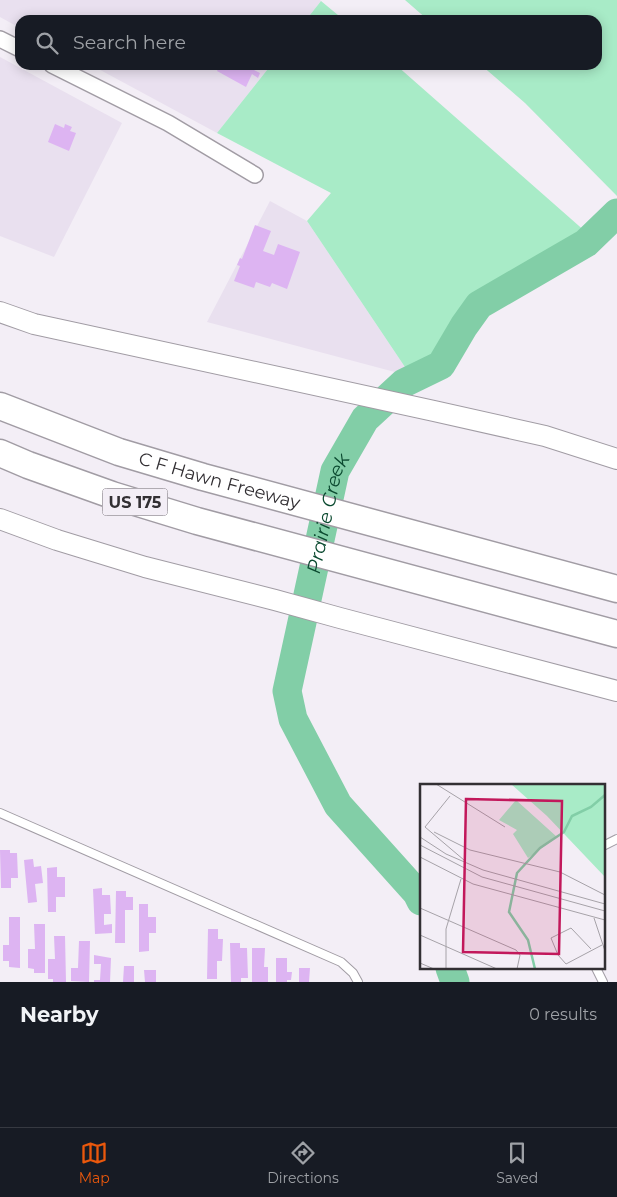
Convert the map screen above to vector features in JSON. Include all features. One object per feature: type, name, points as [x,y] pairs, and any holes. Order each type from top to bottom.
[{"type":"highway","points":[[0,396],[11,411]]},
{"type":"highway","name":"C F Hawn Freeway","points":[[11,411],[119,452],[203,477],[617,589]]},
{"type":"highway","name":"US 175","points":[[0,453],[112,495],[197,521],[617,634]]},
{"type":"main road","points":[[0,312],[34,324],[545,436],[617,459]]},
{"type":"main road","points":[[0,519],[57,540],[145,567],[617,691]]},
{"type":"street","points":[[0,39],[15,46]]},
{"type":"street","points":[[62,70],[168,122],[255,175]]},
{"type":"lane","points":[[0,813],[341,962],[353,973],[358,982]]},
{"type":"lane","points":[[604,846],[617,839]]},
{"type":"lane","points":[[597,970],[603,982]]},
{"type":"shaded area","points":[[0,0],[321,1],[310,15],[15,15],[15,25],[0,17]]},
{"type":"shaded area","points":[[0,57],[15,65],[15,70],[24,70],[122,123],[54,257],[0,236]]},
{"type":"shaded area","points":[[100,70],[267,70],[217,133]]},
{"type":"shaded area","points":[[270,201],[307,221],[409,373],[406,375],[207,322]]},
{"type":"green space","points":[[405,0],[617,0],[617,196],[525,103],[487,70],[602,70],[602,15],[422,15]]},
{"type":"green space","points":[[321,1],[338,15],[310,15]]},
{"type":"green space","points":[[267,70],[402,70],[587,233],[409,373],[307,221],[331,193],[217,133]]},
{"type":"building","points":[[254,70],[260,73],[258,78],[252,74],[246,87],[217,71]]},
{"type":"building","points":[[55,124],[64,128],[65,124],[72,127],[70,131],[76,133],[69,151],[48,142]]},
{"type":"building","points":[[255,225],[271,231],[263,251],[274,255],[278,244],[300,252],[287,289],[272,283],[270,287],[256,282],[254,288],[234,281],[240,266],[237,265],[240,258],[242,259]]},
{"type":"building","points":[[0,850],[10,850],[10,853],[17,853],[18,878],[11,878],[11,888],[1,888]]},
{"type":"building","points":[[33,859],[34,867],[41,866],[43,883],[35,884],[37,902],[28,903],[24,860]]},
{"type":"building","points":[[57,867],[57,877],[65,877],[65,897],[56,897],[56,912],[48,912],[47,868]]},
{"type":"building","points":[[102,888],[102,895],[110,895],[111,914],[104,914],[104,925],[112,924],[112,933],[95,934],[93,889]]},
{"type":"building","points":[[116,891],[126,891],[126,897],[133,897],[133,910],[125,910],[125,943],[115,943]]},
{"type":"building","points":[[139,904],[148,904],[148,917],[156,917],[156,933],[149,933],[149,951],[139,952]]},
{"type":"building","points":[[9,917],[20,917],[20,968],[9,967],[9,961],[3,961],[3,945],[9,945]]},
{"type":"building","points":[[34,924],[45,924],[45,973],[34,973],[34,969],[28,968],[28,949],[35,949]]},
{"type":"building","points":[[208,929],[218,929],[218,939],[223,939],[222,961],[217,961],[217,979],[207,979]]},
{"type":"building","points":[[54,936],[65,936],[66,982],[53,982],[53,979],[48,979],[48,959],[55,959]]},
{"type":"building","points":[[79,941],[90,941],[89,982],[71,981],[71,968],[78,968]]},
{"type":"building","points":[[230,943],[240,943],[240,948],[247,948],[248,978],[241,978],[241,982],[231,982]]},
{"type":"building","points":[[252,948],[265,948],[264,967],[268,967],[268,982],[252,982]]},
{"type":"building","points":[[94,955],[111,958],[110,982],[94,982],[94,980],[100,980],[101,964],[94,964]]},
{"type":"building","points":[[276,958],[287,958],[287,972],[292,972],[291,980],[276,982]]},
{"type":"building","points":[[124,966],[134,966],[134,982],[123,982]]},
{"type":"building","points":[[299,968],[310,968],[309,982],[299,982]]},
{"type":"building","points":[[144,970],[156,970],[156,982],[145,982]]},
{"type":"waterway","name":"Prairie Creek","points":[[420,899],[417,893],[338,805],[293,719],[287,691],[335,471],[365,419],[404,383],[441,365],[479,305],[586,243],[617,213]]},
{"type":"waterway","name":"Prairie Creek","points":[[451,970],[455,982]]}]
